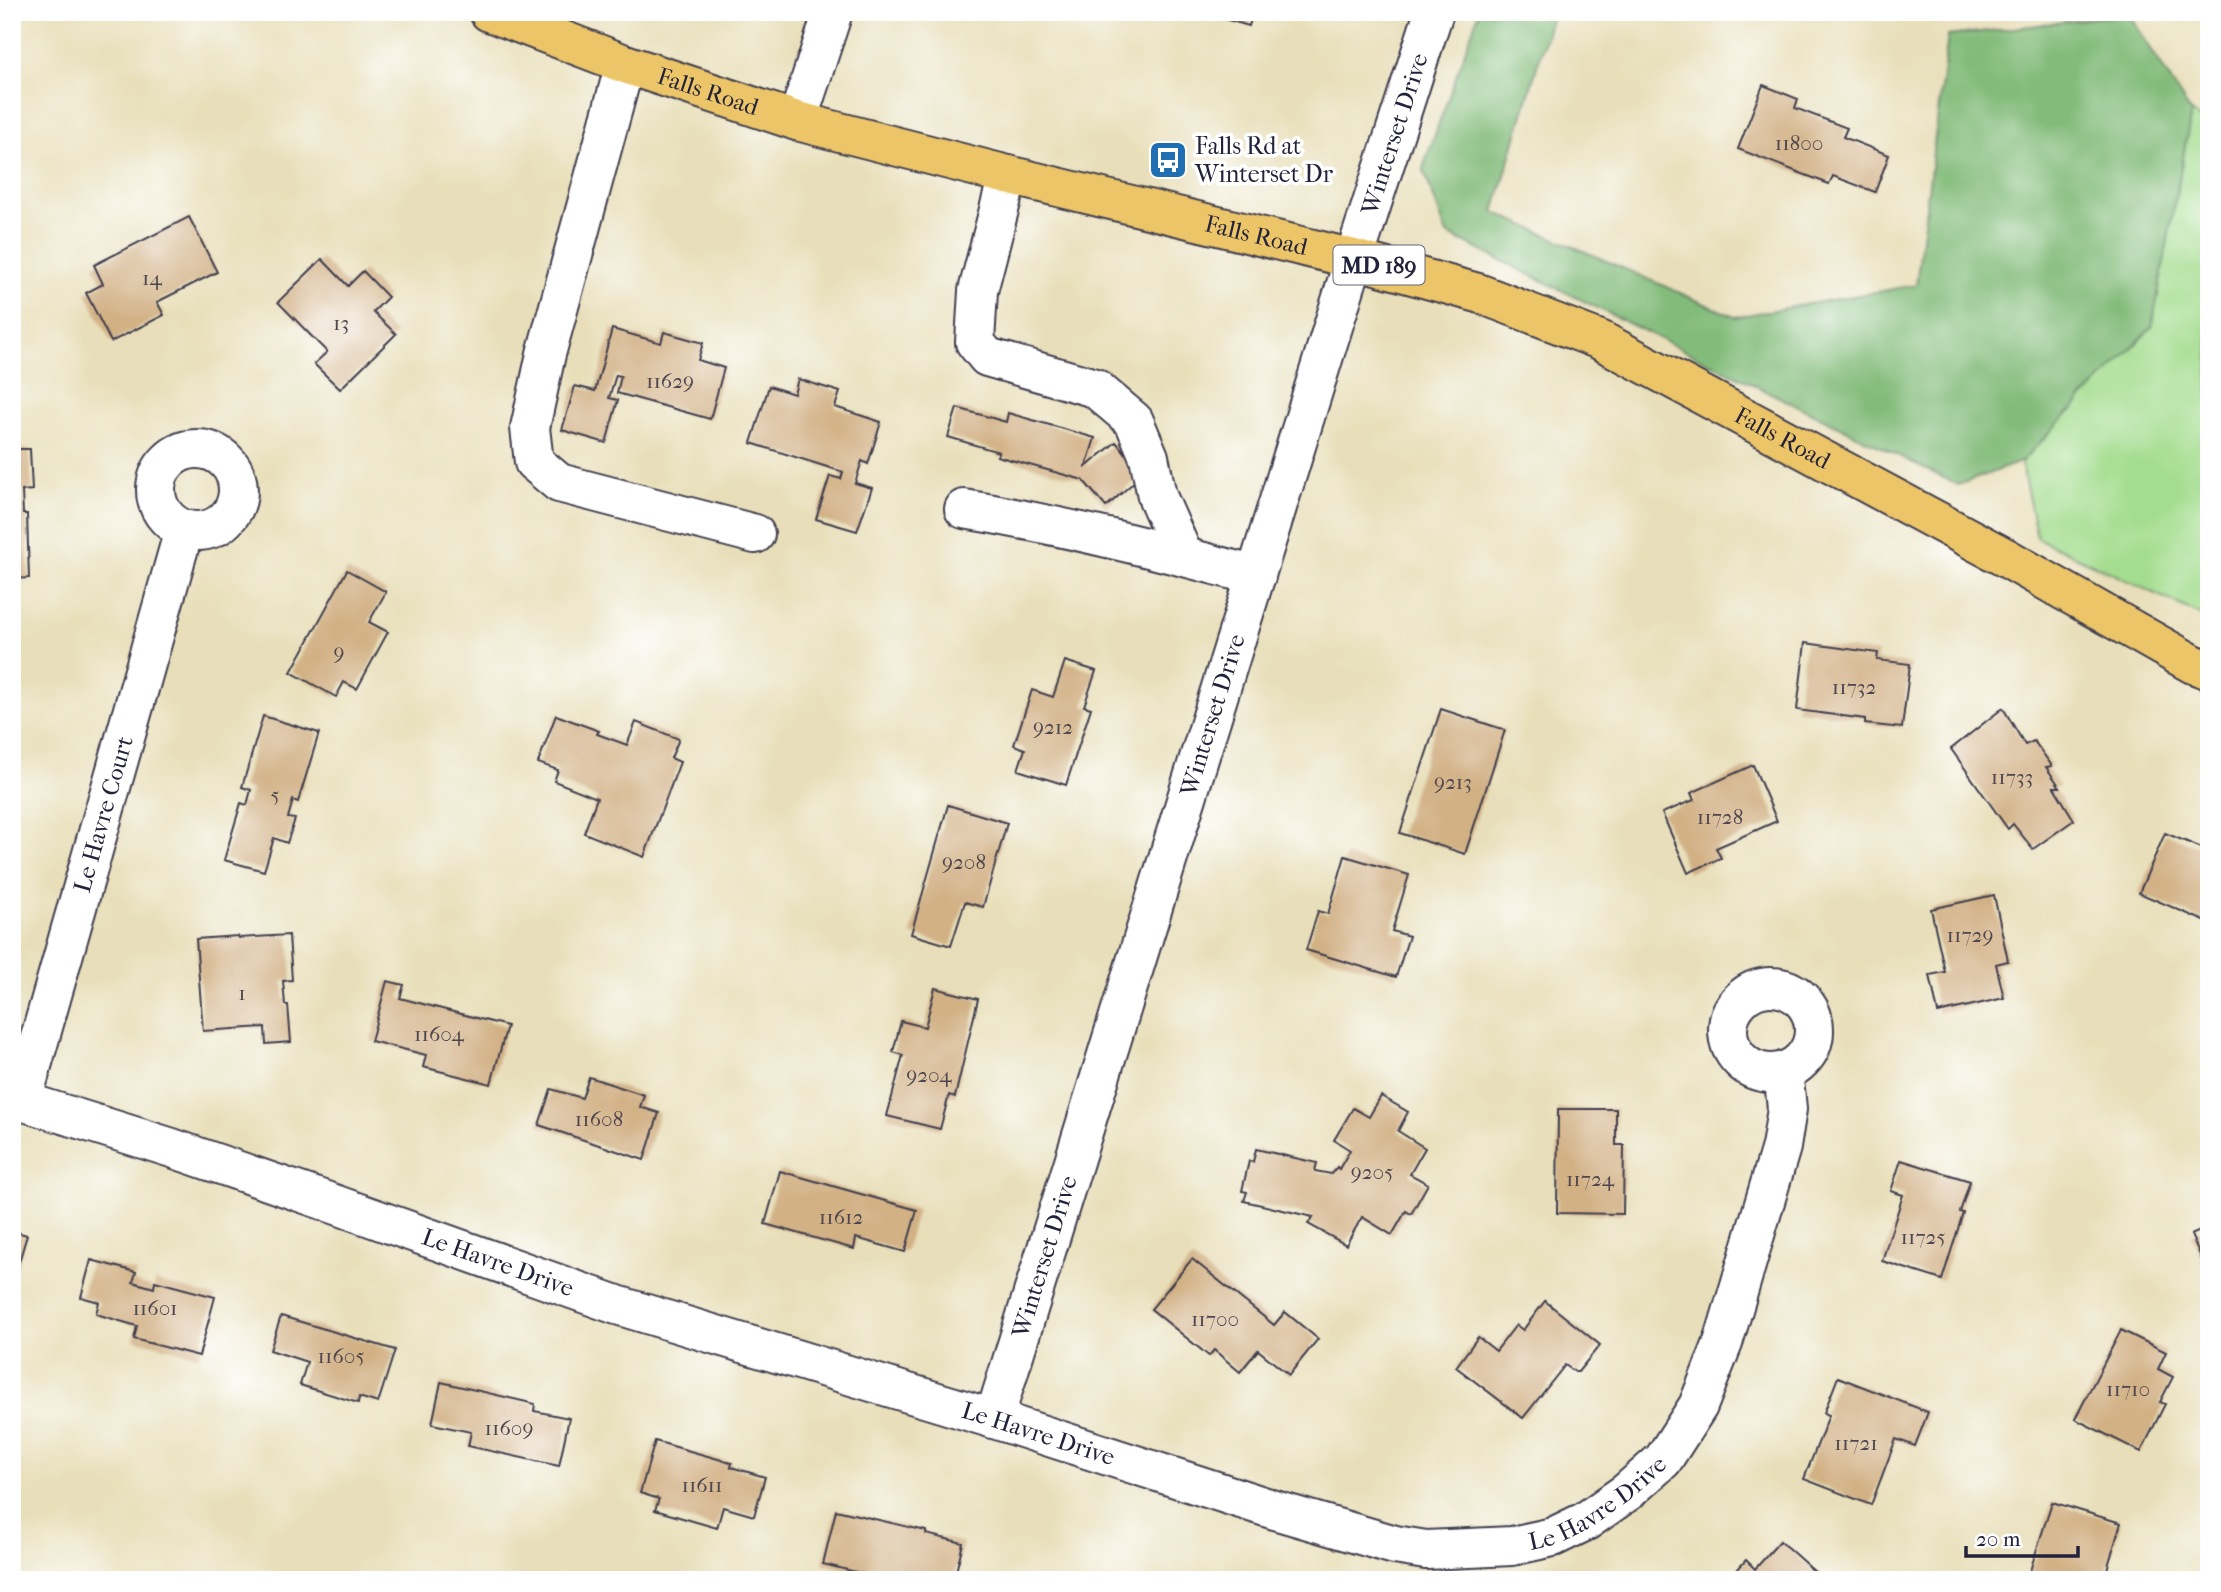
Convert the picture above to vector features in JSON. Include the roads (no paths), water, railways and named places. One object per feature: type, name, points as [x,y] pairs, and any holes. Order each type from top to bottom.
[{"type":"main road","name":"Falls Road","points":[[489,12],[625,64],[797,121],[1354,259],[1478,293],[1600,340],[2008,559],[2193,664],[2209,670]]},
{"type":"street","points":[[797,121],[833,12]]},
{"type":"street","name":"Winterset Drive","points":[[994,1419],[1354,259],[1434,12]]},
{"type":"street","points":[[625,64],[546,354],[530,428],[534,462],[559,484],[755,534]]},
{"type":"street","points":[[1008,175],[978,291],[975,342],[988,357],[1095,388],[1134,421],[1149,457],[1157,496],[1184,557]]},
{"type":"street","points":[[964,509],[1022,519],[1256,576]]},
{"type":"street","name":"Le Havre Court","points":[[17,1100],[184,530]]},
{"type":"street","name":"Le Havre Drive","points":[[17,1100],[308,1195],[617,1305],[994,1419],[1278,1511],[1395,1545],[1426,1550],[1512,1546],[1553,1536],[1586,1521],[1628,1492],[1663,1460],[1698,1406],[1723,1343],[1781,1147],[1787,1109],[1780,1073]]},
{"type":"place","name":"Falls Rd at Winterset Dr","points":[[1168,160]]}]
